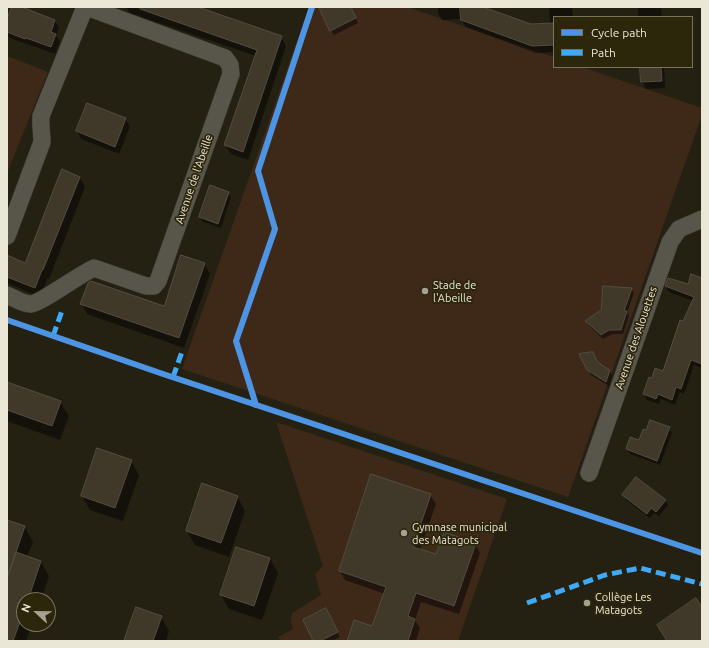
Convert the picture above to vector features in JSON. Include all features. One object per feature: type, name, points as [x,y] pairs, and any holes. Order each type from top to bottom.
[{"type":"street","points":[[7,236],[42,142],[40,125],[41,116],[86,7]]},
{"type":"street","name":"Avenue de l'Abeille","points":[[7,295],[22,302],[31,304],[94,268],[146,286],[154,286],[158,281],[231,74],[230,65],[225,58],[86,7]]},
{"type":"street","name":"Avenue des Alouettes","points":[[589,474],[670,242],[679,229],[702,219]]},
{"type":"shaded area","name":"Stade de l'Abeille","points":[[309,7],[407,7],[553,57],[553,68],[585,68],[702,108],[702,115],[568,497],[182,369]]},
{"type":"shaded area","points":[[7,56],[48,72],[7,173]]},
{"type":"shaded area","name":"Gymnase municipal des Matagots","points":[[276,422],[507,499],[458,641],[281,641],[278,637],[293,629],[291,622],[292,613],[321,595],[315,574],[323,566]]},
{"type":"building","points":[[12,7],[22,7],[55,20],[51,32],[56,34],[51,47],[7,32],[7,19]]},
{"type":"building","points":[[141,7],[198,7],[282,36],[243,152],[224,145],[257,50],[140,9]]},
{"type":"building","points":[[319,7],[351,7],[356,18],[330,31]]},
{"type":"building","points":[[460,7],[483,7],[531,24],[553,23],[553,45],[532,46],[461,20]]},
{"type":"building","points":[[640,68],[661,68],[662,81],[641,82]]},
{"type":"building","points":[[87,103],[126,118],[115,147],[76,131]]},
{"type":"building","points":[[62,169],[80,177],[35,288],[7,277],[7,255],[25,263]]},
{"type":"building","points":[[210,185],[229,192],[218,224],[199,217]]},
{"type":"building","points":[[181,255],[205,263],[179,338],[80,304],[88,283],[91,281],[164,306]]},
{"type":"building","points":[[691,274],[702,278],[702,364],[691,360],[681,389],[676,387],[672,400],[658,394],[656,399],[643,394],[649,377],[652,378],[655,368],[663,371],[680,320],[683,321],[694,297],[665,286],[668,278],[688,284]]},
{"type":"building","points":[[603,286],[632,288],[624,311],[627,311],[621,330],[609,330],[601,335],[585,321],[601,310]]},
{"type":"building","points":[[593,352],[597,361],[610,370],[606,382],[587,370],[579,354]]},
{"type":"building","points":[[7,382],[61,401],[52,426],[7,410]]},
{"type":"building","points":[[650,420],[670,427],[657,461],[626,449],[630,437],[639,440],[643,429],[646,430]]},
{"type":"building","points":[[97,448],[132,460],[115,508],[81,496]]},
{"type":"building","points":[[371,474],[431,494],[413,547],[436,554],[444,532],[476,543],[454,606],[416,593],[408,616],[415,619],[408,641],[347,641],[354,620],[372,626],[386,587],[339,571]]},
{"type":"building","points":[[636,477],[666,500],[656,512],[651,508],[647,514],[622,495]]},
{"type":"building","points":[[202,483],[238,496],[221,543],[186,531]]},
{"type":"building","points":[[7,520],[25,526],[9,573],[7,573]]},
{"type":"building","points":[[236,547],[270,558],[254,606],[220,595]]},
{"type":"building","points":[[16,552],[41,561],[31,592],[16,592],[16,632],[13,641],[7,641],[7,579]]},
{"type":"building","points":[[696,598],[702,607],[702,641],[667,641],[657,625]]},
{"type":"building","points":[[136,607],[162,616],[153,641],[124,641]]},
{"type":"building","points":[[326,608],[338,632],[320,641],[313,641],[303,620]]},
{"type":"marked path","points":[[53,336],[63,308]]},
{"type":"marked path","points":[[173,377],[183,349]]},
{"type":"marked path","points":[[527,603],[605,575],[640,568],[702,584]]},
{"type":"cycle path","points":[[256,405],[236,341],[275,229],[258,171],[312,7]]},
{"type":"cycle path","points":[[7,320],[163,374],[702,553]]},
{"type":"place","name":"Stade de l'Abeille","points":[[425,291]]},
{"type":"place","name":"Gymnase municipal des Matagots","points":[[404,533]]},
{"type":"place","name":"Collège Les Matagots","points":[[587,603]]}]
